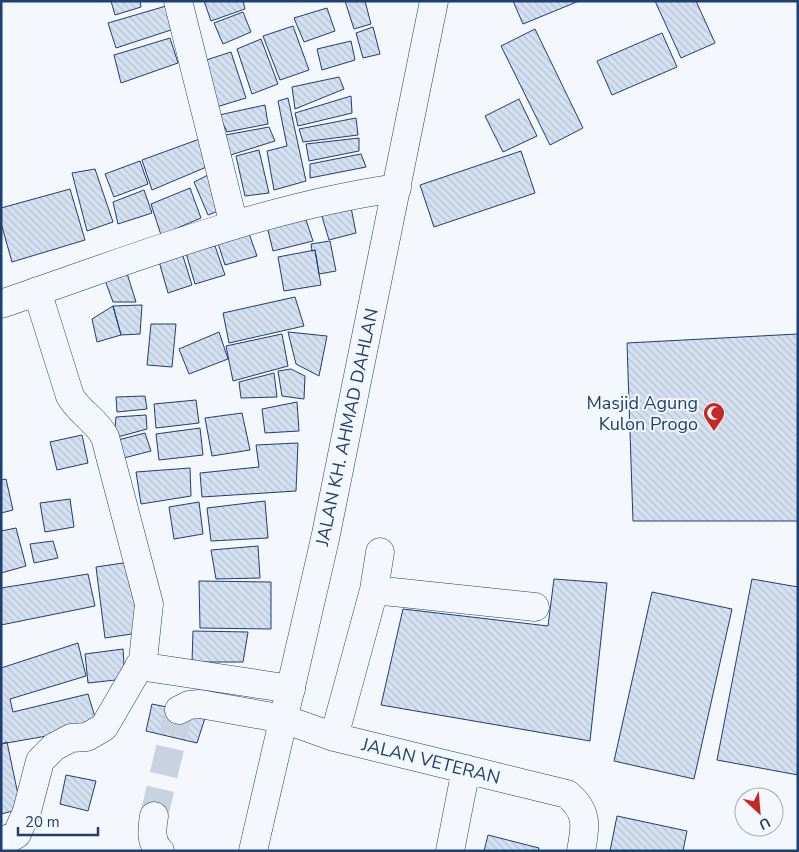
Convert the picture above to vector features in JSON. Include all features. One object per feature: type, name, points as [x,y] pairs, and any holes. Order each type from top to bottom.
[{"type":"main road","points":[[178,1],[234,225]]},
{"type":"main road","name":"JALAN KH. AHMAD DAHLAN","points":[[253,851],[325,539],[434,1]]},
{"type":"main road","points":[[1,304],[234,225],[332,199],[397,188]]},
{"type":"main road","points":[[1,843],[17,834],[27,811],[40,762],[54,746],[71,738],[87,737],[104,727],[143,660],[149,604],[105,437],[96,422],[78,408],[70,396],[37,292]]},
{"type":"main road","points":[[334,737],[374,590],[380,552]]},
{"type":"main road","points":[[374,590],[535,607]]},
{"type":"main road","points":[[139,666],[290,689]]},
{"type":"main road","name":"JALAN VETERAN","points":[[179,710],[189,705],[200,704],[284,719],[334,737],[567,794],[578,803],[584,817],[581,851]]},
{"type":"main road","points":[[450,851],[466,769]]},
{"type":"main road","points":[[154,816],[151,832],[155,846],[160,851]]},
{"type":"building","points":[[111,1],[140,1],[141,7],[115,15]]},
{"type":"building","points":[[204,1],[243,1],[245,9],[211,21]]},
{"type":"building","points":[[345,1],[365,1],[371,24],[354,29]]},
{"type":"building","points":[[513,1],[579,1],[523,24]]},
{"type":"building","points":[[655,1],[696,1],[715,43],[681,58]]},
{"type":"building","points":[[166,6],[174,29],[116,48],[108,23]]},
{"type":"building","points":[[327,8],[335,31],[304,42],[294,18]]},
{"type":"building","points":[[243,12],[251,32],[223,44],[214,23]]},
{"type":"building","points":[[293,26],[309,70],[280,80],[263,36]]},
{"type":"building","points":[[373,27],[380,54],[363,58],[356,33]]},
{"type":"building","points":[[535,29],[583,128],[550,145],[501,46]]},
{"type":"building","points":[[662,33],[677,67],[612,95],[597,61]]},
{"type":"building","points":[[170,38],[178,63],[121,83],[114,55]]},
{"type":"building","points":[[261,39],[278,84],[252,94],[237,49]]},
{"type":"building","points":[[351,41],[355,60],[322,70],[317,49]]},
{"type":"building","points":[[231,52],[246,98],[213,108],[200,62]]},
{"type":"building","points":[[339,77],[344,89],[295,109],[292,87]]},
{"type":"building","points":[[351,96],[352,113],[298,126],[295,113]]},
{"type":"building","points":[[288,98],[306,181],[274,190],[267,151],[287,146],[278,101]]},
{"type":"building","points":[[519,99],[537,136],[503,152],[485,116]]},
{"type":"building","points":[[265,105],[268,124],[227,132],[219,115]]},
{"type":"building","points":[[356,118],[358,135],[303,142],[299,129]]},
{"type":"building","points":[[269,127],[275,141],[221,158],[220,136]]},
{"type":"building","points":[[205,137],[216,163],[152,190],[142,160]]},
{"type":"building","points":[[359,138],[359,151],[309,161],[306,144]]},
{"type":"building","points":[[259,150],[269,193],[245,196],[236,156]]},
{"type":"building","points":[[521,151],[535,193],[434,227],[420,185]]},
{"type":"building","points":[[361,154],[366,167],[310,178],[310,164]]},
{"type":"building","points":[[140,161],[148,184],[114,197],[105,174]]},
{"type":"building","points":[[95,169],[113,222],[87,231],[72,173]]},
{"type":"building","points":[[212,173],[226,208],[208,215],[194,182]]},
{"type":"building","points":[[190,188],[201,218],[161,235],[151,204]]},
{"type":"building","points":[[70,189],[85,240],[12,262],[1,223],[1,208]]},
{"type":"building","points":[[144,190],[152,213],[118,224],[113,202]]},
{"type":"building","points":[[350,202],[356,233],[329,240],[320,210]]},
{"type":"building","points":[[302,208],[313,241],[273,251],[265,218]]},
{"type":"building","points":[[247,228],[257,256],[225,265],[216,237]]},
{"type":"building","points":[[330,241],[336,271],[319,274],[315,250],[312,251],[311,244]]},
{"type":"building","points":[[215,246],[225,275],[195,284],[186,253]]},
{"type":"building","points":[[315,250],[321,285],[284,291],[278,257]]},
{"type":"building","points":[[182,253],[192,285],[168,293],[158,258]]},
{"type":"building","points":[[126,270],[136,302],[113,302],[103,275]]},
{"type":"building","points":[[295,297],[304,326],[229,343],[223,313]]},
{"type":"building","points":[[142,305],[140,334],[121,335],[113,306]]},
{"type":"building","points":[[113,306],[121,335],[97,342],[92,319]]},
{"type":"building","points":[[151,324],[176,324],[172,367],[147,365]]},
{"type":"building","points":[[219,332],[228,359],[189,374],[179,349]]},
{"type":"building","points":[[288,332],[327,336],[319,376],[296,364]]},
{"type":"building","points":[[282,334],[288,366],[233,381],[226,346]]},
{"type":"building","name":"Masjid Agung Kulon Progo","points":[[798,334],[798,521],[633,521],[627,343]]},
{"type":"building","points":[[291,369],[305,376],[304,399],[282,396],[278,371]]},
{"type":"building","points":[[274,373],[277,397],[241,398],[239,382]]},
{"type":"building","points":[[145,396],[147,409],[117,412],[116,397]]},
{"type":"building","points":[[196,400],[199,423],[156,428],[154,404]]},
{"type":"building","points":[[297,402],[299,431],[265,433],[262,409]]},
{"type":"building","points":[[242,413],[250,450],[212,456],[205,418]]},
{"type":"building","points":[[146,415],[147,429],[114,438],[116,417]]},
{"type":"building","points":[[200,428],[203,455],[159,460],[156,434]]},
{"type":"building","points":[[145,433],[151,451],[120,459],[114,441]]},
{"type":"building","points":[[82,435],[88,463],[57,470],[50,442]]},
{"type":"building","points":[[298,443],[296,491],[202,497],[200,473],[259,467],[256,445]]},
{"type":"building","points":[[190,468],[191,496],[141,504],[136,472]]},
{"type":"building","points":[[6,479],[13,510],[1,513],[1,480]]},
{"type":"building","points":[[70,499],[74,527],[45,532],[40,503]]},
{"type":"building","points":[[265,501],[268,538],[211,541],[207,508]]},
{"type":"building","points":[[199,502],[203,534],[174,539],[169,507]]},
{"type":"building","points":[[16,528],[26,566],[1,573],[1,531]]},
{"type":"building","points":[[53,541],[58,558],[34,563],[30,544]]},
{"type":"building","points":[[258,546],[260,578],[216,579],[211,550]]},
{"type":"building","points":[[130,562],[138,633],[105,638],[96,567]]},
{"type":"building","points":[[88,574],[95,606],[1,625],[1,588]]},
{"type":"building","points":[[554,579],[607,583],[590,741],[381,705],[403,609],[548,626]]},
{"type":"building","points":[[752,579],[798,587],[798,775],[717,760]]},
{"type":"building","points":[[199,581],[271,582],[271,629],[200,628]]},
{"type":"building","points":[[652,592],[732,609],[694,779],[614,761]]},
{"type":"building","points":[[193,631],[248,632],[243,662],[192,662]]},
{"type":"building","points":[[78,643],[86,676],[10,699],[13,712],[88,694],[98,727],[1,744],[1,668]]},
{"type":"building","points":[[123,649],[125,679],[88,683],[85,654]]},
{"type":"building","points":[[152,704],[206,715],[197,743],[146,731]]},
{"type":"building","points":[[7,742],[21,809],[1,814],[1,744]]},
{"type":"building","points":[[66,775],[96,781],[88,811],[60,804]]},
{"type":"building","points":[[617,816],[687,831],[683,851],[610,851]]},
{"type":"building","points":[[488,835],[539,848],[538,851],[484,851]]},
{"type":"tunnel","points":[[154,816],[179,710]]},
{"type":"place","name":"Masjid Agung Kulon Progo","points":[[714,432]]}]
